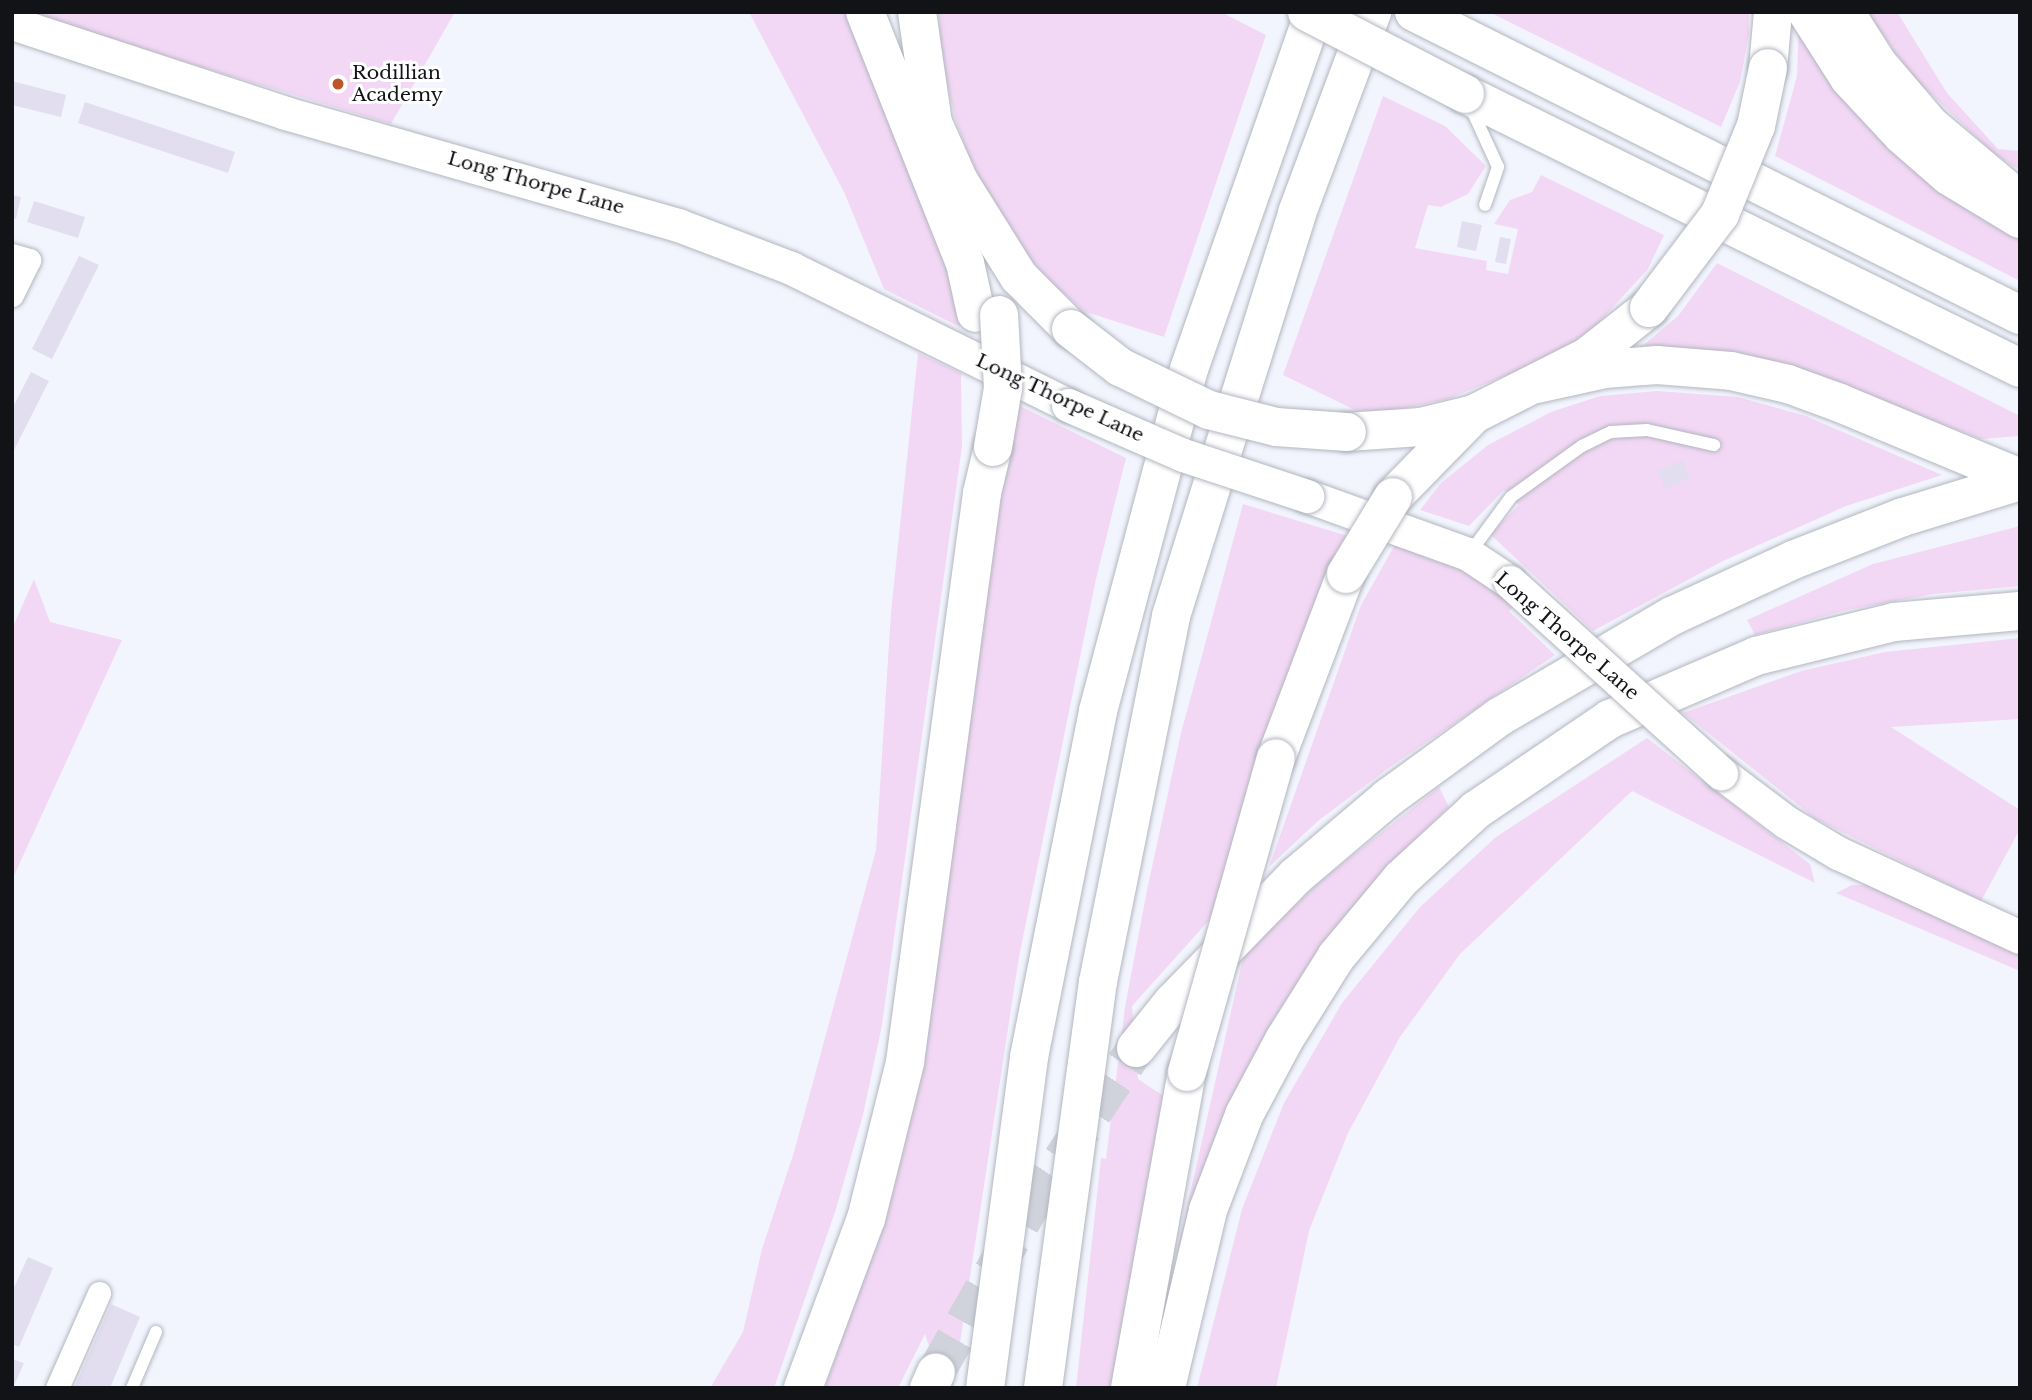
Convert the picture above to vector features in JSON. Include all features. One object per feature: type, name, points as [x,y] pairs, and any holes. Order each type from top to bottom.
[{"type":"highway","points":[[865,12],[987,314]]},
{"type":"highway","points":[[880,12],[982,223],[1019,277],[1071,330],[1144,382],[1209,410],[1276,427],[1347,432],[1421,427],[1474,414],[1587,357],[1648,308],[1720,214],[1756,126],[1768,68],[1773,12]]},
{"type":"highway","points":[[917,12],[933,122]]},
{"type":"highway","points":[[1307,12],[1465,94],[2020,368]]},
{"type":"highway","points":[[985,1388],[1029,1057],[1098,712],[1189,369],[1314,12]]},
{"type":"highway","points":[[1043,1388],[1098,982],[1171,616],[1297,212],[1372,12]]},
{"type":"highway","points":[[1414,12],[2020,315]]},
{"type":"highway","points":[[1807,12],[1849,78],[1902,135],[1949,176],[2020,219]]},
{"type":"highway","points":[[1845,12],[1878,65],[1930,125],[2020,201]]},
{"type":"highway","points":[[803,1388],[866,1219],[905,1062],[987,446],[1003,388],[987,314],[982,223]]},
{"type":"highway","points":[[1537,384],[1605,369],[1688,365],[1788,384],[1840,403],[2020,480]]},
{"type":"highway","points":[[1130,1388],[1186,1072],[1276,758],[1346,574],[1393,497],[1474,414]]},
{"type":"highway","points":[[1136,1048],[1296,876],[1388,798],[1499,717],[1672,616],[1793,560],[1903,517],[2020,480]]},
{"type":"highway","points":[[1166,1388],[1208,1210],[1261,1083],[1336,957],[1401,879],[1476,810],[1599,725],[1756,656],[1894,622],[2020,611]]},
{"type":"main road","name":"Long Thorpe Lane","points":[[12,23],[285,113],[562,188],[678,225],[791,268],[1068,405],[1182,455],[1307,496],[1468,554],[1510,582],[1721,773],[1786,822],[1838,852],[2020,937]]},
{"type":"street","points":[[12,255],[29,260],[12,295]]},
{"type":"street","points":[[57,1388],[99,1293]]},
{"type":"lane","points":[[1465,94],[1498,167],[1485,205]]},
{"type":"lane","points":[[1468,554],[1483,528],[1511,497],[1582,446],[1611,432],[1669,433],[1714,444]]},
{"type":"lane","points":[[132,1388],[156,1332]]},
{"type":"shaded area","name":"Rodillian Academy","points":[[18,12],[455,12],[391,124]]},
{"type":"shaded area","points":[[749,12],[851,12],[960,301],[960,327],[884,289],[844,192]]},
{"type":"shaded area","points":[[939,12],[1221,12],[1266,35],[1164,337],[1086,312],[1052,284],[1011,236],[977,178],[955,118],[940,51]]},
{"type":"shaded area","points":[[1489,12],[1749,12],[1749,34],[1740,82],[1721,127]]},
{"type":"shaded area","points":[[1867,12],[1897,12],[1947,93],[1998,149],[2020,151],[2020,170],[1994,154],[1911,75]]},
{"type":"shaded area","points":[[1799,22],[2020,233],[2020,281],[1775,156],[1797,76]]},
{"type":"shaded area","points":[[1383,96],[1445,126],[1486,166],[1468,194],[1441,207],[1428,205],[1415,248],[1487,261],[1486,270],[1508,274],[1518,229],[1494,224],[1510,200],[1532,192],[1541,175],[1664,235],[1648,269],[1593,329],[1554,356],[1448,399],[1396,410],[1357,411],[1283,375]]},
{"type":"shaded area","points":[[1717,263],[2020,416],[2020,436],[1981,439],[1847,388],[1634,353],[1678,316]]},
{"type":"shaded area","points":[[918,353],[961,373],[962,446],[882,1025],[863,1115],[836,1209],[774,1388],[710,1388],[743,1332],[762,1249],[794,1152],[876,850],[891,612]]},
{"type":"shaded area","points":[[1657,391],[1738,397],[1806,416],[1942,475],[1846,506],[1723,561],[1593,631],[1490,534],[1519,505],[1504,490],[1469,526],[1420,510],[1441,483],[1488,445],[1551,412],[1600,396]]},
{"type":"shaded area","points":[[1018,405],[1126,458],[1096,579],[1019,957],[953,1388],[943,1388],[925,1334],[898,1388],[825,1388],[881,1222],[1003,452],[1012,453]]},
{"type":"shaded area","points":[[1243,504],[1348,536],[1211,918],[1132,1006],[1138,1079],[1165,1097],[1113,1388],[1076,1388],[1101,1158],[1106,1159],[1125,1007],[1147,890],[1181,733]]},
{"type":"shaded area","points":[[2020,526],[2020,586],[1933,594],[1847,610],[1755,635],[1747,620],[1873,564]]},
{"type":"shaded area","points":[[1397,541],[1459,564],[1516,605],[1509,611],[1555,655],[1390,767],[1318,821],[1269,867],[1361,605]]},
{"type":"shaded area","points":[[34,579],[50,622],[122,640],[12,880],[12,629]]},
{"type":"shaded area","points":[[2020,638],[2020,719],[1891,727],[2020,810],[2020,829],[1981,901],[1816,819],[1683,713],[1801,671],[1885,652]]},
{"type":"shaded area","points":[[1647,738],[1810,864],[1815,883],[1632,791],[1460,954],[1400,1037],[1348,1133],[1309,1231],[1276,1388],[1197,1388],[1242,1209],[1284,1103],[1342,1003],[1420,907],[1496,837]]},
{"type":"shaded area","points":[[1439,787],[1449,807],[1385,869],[1327,940],[1275,1017],[1230,1100],[1176,1256],[1244,954],[1323,879]]},
{"type":"shaded area","points":[[1852,885],[1869,885],[2020,955],[2020,971],[1836,893]]},
{"type":"building","points":[[12,81],[66,95],[61,117],[12,105]]},
{"type":"building","points":[[85,102],[235,152],[228,173],[78,123]]},
{"type":"building","points":[[12,195],[21,197],[16,219],[12,218]]},
{"type":"building","points":[[34,201],[85,217],[78,238],[27,222]]},
{"type":"building","points":[[1462,221],[1482,225],[1476,251],[1457,247]]},
{"type":"building","points":[[1500,237],[1511,239],[1506,264],[1495,262]]},
{"type":"building","points":[[79,256],[99,265],[52,359],[32,349]]},
{"type":"building","points":[[31,372],[49,381],[12,454],[12,409]]},
{"type":"building","points":[[1682,460],[1690,478],[1665,489],[1657,471]]},
{"type":"building","points":[[28,1257],[53,1268],[19,1347],[12,1344],[12,1292]]},
{"type":"building","points":[[111,1304],[140,1317],[110,1388],[74,1388]]},
{"type":"building","points":[[12,1359],[24,1363],[13,1388],[12,1388]]},
{"type":"tunnel","points":[[936,1372],[1030,1207],[1136,1048]]},
{"type":"place","name":"Rodillian Academy","points":[[338,84]]}]
